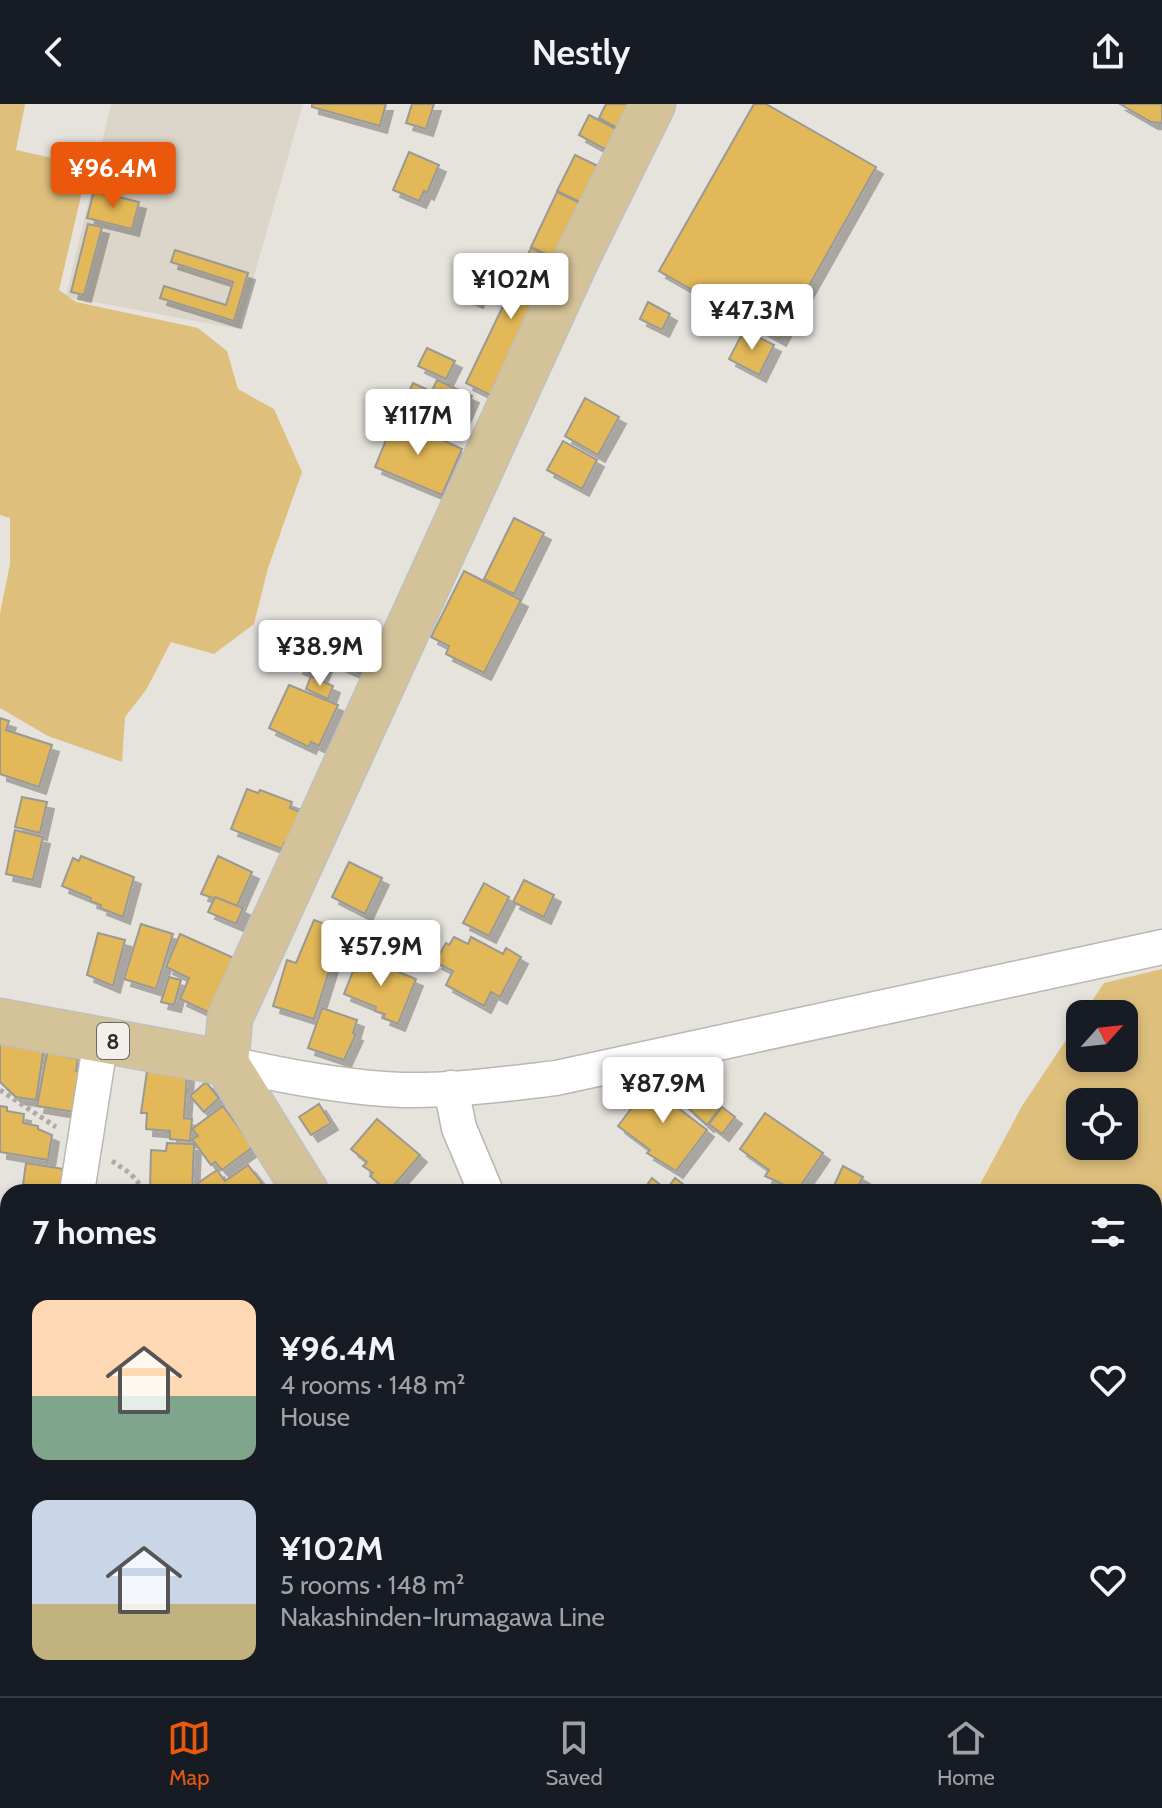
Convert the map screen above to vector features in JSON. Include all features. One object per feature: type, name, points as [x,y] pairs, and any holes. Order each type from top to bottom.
[{"type":"main road","points":[[301,1184],[226,1063],[230,1018],[567,280],[653,104]]},
{"type":"main road","name":"8","points":[[0,1021],[226,1063]]},
{"type":"street","points":[[226,1063],[290,1077],[401,1090],[556,1078],[1162,947]]},
{"type":"street","points":[[78,1184],[101,1039]]},
{"type":"street","points":[[451,1088],[459,1128],[483,1184]]},
{"type":"shaded area","points":[[0,104],[25,104],[16,150],[88,166],[59,290],[76,302],[198,328],[227,351],[238,389],[274,409],[302,472],[268,568],[254,624],[214,654],[171,642],[146,690],[125,717],[122,762],[48,736],[0,708],[0,613],[10,564],[10,518],[0,515]]},
{"type":"shaded area","points":[[111,104],[303,104],[239,329],[66,297]]},
{"type":"shaded area","points":[[1162,969],[1162,1184],[980,1184],[1022,1106],[1066,1040],[1066,1072],[1138,1072],[1138,1000],[1092,1000],[1104,983]]},
{"type":"building","points":[[312,104],[386,104],[380,126],[312,107]]},
{"type":"building","points":[[412,104],[434,104],[426,129],[406,123]]},
{"type":"building","points":[[606,104],[634,104],[621,130],[599,118]]},
{"type":"building","points":[[754,104],[766,104],[876,167],[779,339],[659,271]]},
{"type":"building","points":[[1120,104],[1162,104],[1162,123],[1151,122]]},
{"type":"building","points":[[589,115],[620,131],[610,152],[579,135]]},
{"type":"building","points":[[409,152],[439,165],[427,193],[424,191],[419,201],[393,190]]},
{"type":"building","points":[[575,155],[602,168],[584,204],[557,191]]},
{"type":"building","points":[[94,191],[139,202],[132,229],[87,218]]},
{"type":"building","points":[[557,192],[582,204],[557,259],[531,247]]},
{"type":"building","points":[[88,224],[102,227],[84,295],[71,292]]},
{"type":"building","points":[[531,248],[556,260],[490,395],[466,383]]},
{"type":"building","points":[[175,250],[248,273],[234,321],[160,298],[164,286],[226,305],[233,282],[171,262]]},
{"type":"building","points":[[472,260],[491,268],[476,301],[457,293]]},
{"type":"building","points":[[648,302],[670,314],[662,330],[640,319]]},
{"type":"building","points":[[744,330],[774,345],[759,375],[729,359]]},
{"type":"building","points":[[427,348],[455,361],[446,379],[418,366]]},
{"type":"building","points":[[437,380],[472,396],[458,427],[424,408]]},
{"type":"building","points":[[413,383],[426,389],[415,413],[402,407]]},
{"type":"building","points":[[585,398],[619,417],[598,455],[565,436]]},
{"type":"building","points":[[395,418],[462,449],[442,495],[375,467]]},
{"type":"building","points":[[563,441],[597,460],[582,489],[547,470]]},
{"type":"building","points":[[514,518],[544,533],[514,594],[484,579]]},
{"type":"building","points":[[464,571],[521,600],[484,673],[446,654],[449,646],[431,637]]},
{"type":"building","points":[[310,635],[333,646],[320,677],[296,667]]},
{"type":"building","points":[[352,641],[371,650],[360,674],[340,665]]},
{"type":"building","points":[[311,676],[333,686],[328,699],[306,689]]},
{"type":"building","points":[[289,685],[338,705],[319,746],[311,742],[309,747],[269,728]]},
{"type":"building","points":[[0,718],[9,721],[6,730],[52,745],[39,787],[0,774]]},
{"type":"building","points":[[247,789],[258,793],[260,790],[292,802],[290,808],[300,812],[288,844],[284,843],[282,849],[231,829]]},
{"type":"building","points":[[22,797],[47,802],[40,833],[15,827]]},
{"type":"building","points":[[15,830],[43,837],[33,880],[6,874]]},
{"type":"building","points":[[81,856],[134,877],[123,917],[100,908],[101,905],[90,901],[91,898],[62,886],[73,858],[79,861]]},
{"type":"building","points":[[218,856],[252,872],[237,906],[201,894]]},
{"type":"building","points":[[349,862],[382,878],[365,914],[332,897]]},
{"type":"building","points":[[524,880],[554,895],[544,917],[513,902]]},
{"type":"building","points":[[484,883],[509,897],[489,936],[463,923]]},
{"type":"building","points":[[215,897],[243,908],[236,924],[208,912]]},
{"type":"building","points":[[314,920],[342,930],[314,1019],[273,1006],[287,960],[296,963]]},
{"type":"building","points":[[141,924],[173,934],[156,989],[124,979]]},
{"type":"building","points":[[98,933],[125,940],[113,986],[87,975]]},
{"type":"building","points":[[180,934],[234,958],[210,1013],[180,999],[189,978],[166,967]]},
{"type":"building","points":[[454,937],[468,944],[471,937],[503,954],[506,948],[521,957],[500,997],[491,992],[484,1006],[446,985],[453,971],[435,962],[446,943],[449,945]]},
{"type":"building","points":[[359,956],[416,979],[398,1024],[383,1018],[385,1014],[375,1011],[376,1007],[344,994]]},
{"type":"building","points":[[169,977],[181,980],[174,1005],[161,1002]]},
{"type":"building","points":[[322,1008],[357,1020],[353,1033],[356,1034],[344,1060],[308,1048]]},
{"type":"building","points":[[0,1041],[44,1047],[36,1100],[16,1097],[0,1082]]},
{"type":"building","points":[[48,1048],[66,1051],[65,1056],[78,1059],[76,1071],[87,1073],[81,1113],[37,1106]]},
{"type":"building","points":[[147,1071],[187,1074],[184,1118],[192,1119],[190,1141],[170,1139],[170,1131],[146,1129],[147,1113],[141,1113]]},
{"type":"building","points":[[656,1076],[680,1095],[673,1104],[707,1130],[676,1171],[647,1153],[650,1150],[618,1126]]},
{"type":"building","points":[[206,1082],[219,1098],[204,1112],[190,1096]]},
{"type":"building","points":[[701,1091],[721,1107],[707,1125],[688,1108]]},
{"type":"building","points":[[319,1104],[331,1123],[311,1135],[299,1117]]},
{"type":"building","points":[[0,1106],[7,1107],[7,1111],[24,1114],[23,1123],[38,1126],[38,1129],[52,1135],[48,1160],[0,1152]]},
{"type":"building","points":[[223,1106],[253,1147],[222,1170],[215,1162],[211,1165],[192,1139],[198,1136],[192,1129]]},
{"type":"building","points":[[722,1107],[735,1117],[722,1134],[709,1124]]},
{"type":"building","points":[[765,1113],[823,1153],[802,1184],[782,1184],[765,1176],[769,1170],[740,1149]]},
{"type":"building","points":[[377,1119],[420,1155],[395,1184],[379,1184],[370,1176],[373,1173],[363,1166],[367,1162],[351,1149]]},
{"type":"building","points":[[167,1143],[194,1144],[192,1184],[150,1184],[151,1150],[166,1151]]},
{"type":"building","points":[[26,1163],[64,1169],[61,1184],[23,1184]]},
{"type":"building","points":[[248,1165],[262,1183],[196,1184],[217,1170],[225,1181]]},
{"type":"building","points":[[843,1166],[863,1177],[859,1184],[835,1184]]}]
